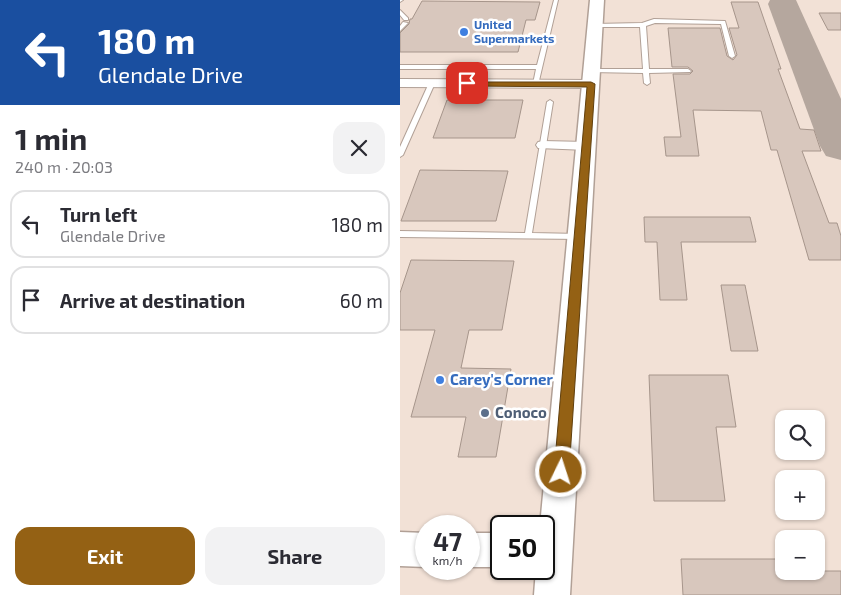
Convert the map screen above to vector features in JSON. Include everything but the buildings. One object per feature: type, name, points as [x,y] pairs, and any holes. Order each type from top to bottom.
[{"type":"main road","points":[[553,515],[580,237],[597,0]]},
{"type":"main road","points":[[400,549],[415,550]]},
{"type":"main road","points":[[551,580],[552,595]]},
{"type":"street","points":[[400,83],[536,84],[592,78]]},
{"type":"street","points":[[543,145],[587,146]]},
{"type":"lane","points":[[536,84],[556,0]]},
{"type":"lane","points":[[400,12],[405,21],[400,29]]},
{"type":"lane","points":[[596,25],[643,25],[654,21],[723,22],[732,56]]},
{"type":"lane","points":[[643,25],[647,82]]},
{"type":"lane","points":[[400,67],[539,66]]},
{"type":"lane","points":[[592,78],[646,71],[688,71]]},
{"type":"lane","points":[[400,155],[432,83]]},
{"type":"lane","points":[[528,236],[550,102]]},
{"type":"lane","points":[[400,234],[580,237]]},
{"type":"taxiway","points":[[783,4],[841,146]]},
{"type":"place","name":"United Supermarkets","points":[[464,32]]},
{"type":"place","name":"Carey's Corner","points":[[440,380]]},
{"type":"place","name":"Conoco","points":[[485,413]]},
{"type":"route","points":[[467,83],[591,84],[561,472]]}]
